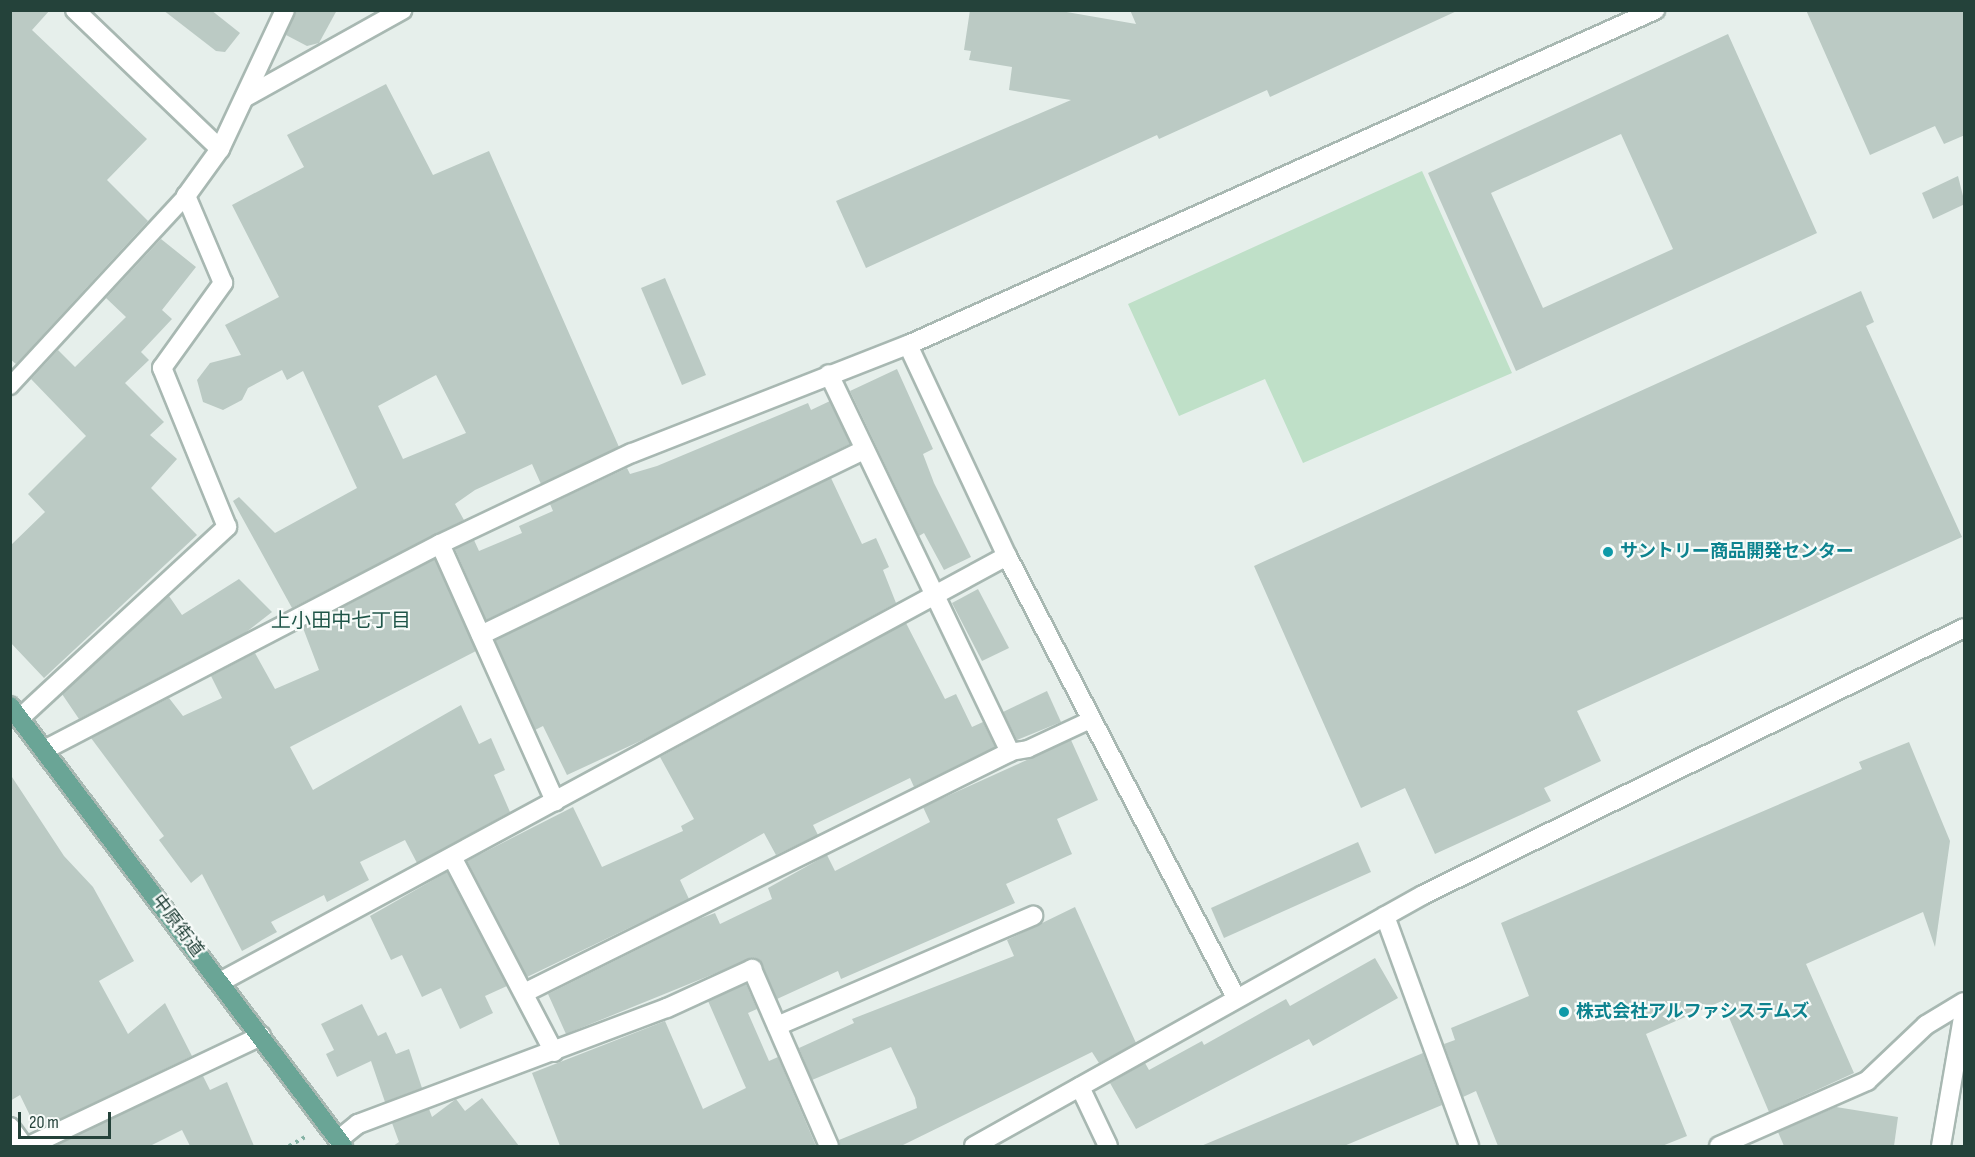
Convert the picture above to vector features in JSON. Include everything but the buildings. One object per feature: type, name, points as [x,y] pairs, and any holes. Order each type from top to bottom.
[{"type":"main road","name":"中原街道","points":[[14,716],[44,750],[340,1143]]},
{"type":"street","points":[[75,10],[220,149]]},
{"type":"street","points":[[14,716],[227,527],[162,368],[223,283],[186,196],[220,149],[285,10]]},
{"type":"street","points":[[246,97],[402,10]]},
{"type":"street","points":[[44,750],[440,544],[632,453],[908,345],[1655,10]]},
{"type":"street","points":[[908,345],[1007,556],[1235,996]]},
{"type":"street","points":[[524,993],[1010,752],[829,374]]},
{"type":"street","points":[[481,635],[864,450]]},
{"type":"street","points":[[440,544],[555,801]]},
{"type":"street","points":[[220,982],[1007,556]]},
{"type":"street","points":[[974,1146],[1235,996],[1385,916],[1965,628]]},
{"type":"street","points":[[452,857],[554,1052]]},
{"type":"street","points":[[777,1026],[1033,916]]},
{"type":"street","points":[[1385,916],[1469,1146]]},
{"type":"street","points":[[340,1143],[358,1124],[554,1052],[752,969],[828,1146]]},
{"type":"street","points":[[1719,1146],[1867,1081],[1926,1025],[1965,1002]]},
{"type":"street","points":[[1941,1146],[1965,1012]]},
{"type":"street","points":[[10,1127],[26,1146],[261,1036]]},
{"type":"street","points":[[1080,1087],[1108,1146]]},
{"type":"lane","points":[[10,386],[186,196]]},
{"type":"lane","points":[[1010,752],[1028,749],[1092,719]]},
{"type":"green space","points":[[1422,171],[1512,373],[1303,463],[1265,379],[1179,416],[1128,304]]},
{"type":"place","name":"サントリー商品開発センター","points":[[1608,552]]},
{"type":"place","name":"株式会社アルファシステムズ","points":[[1564,1012]]},
{"type":"district","name":"上小田中七丁目","points":[[341,621]]}]
